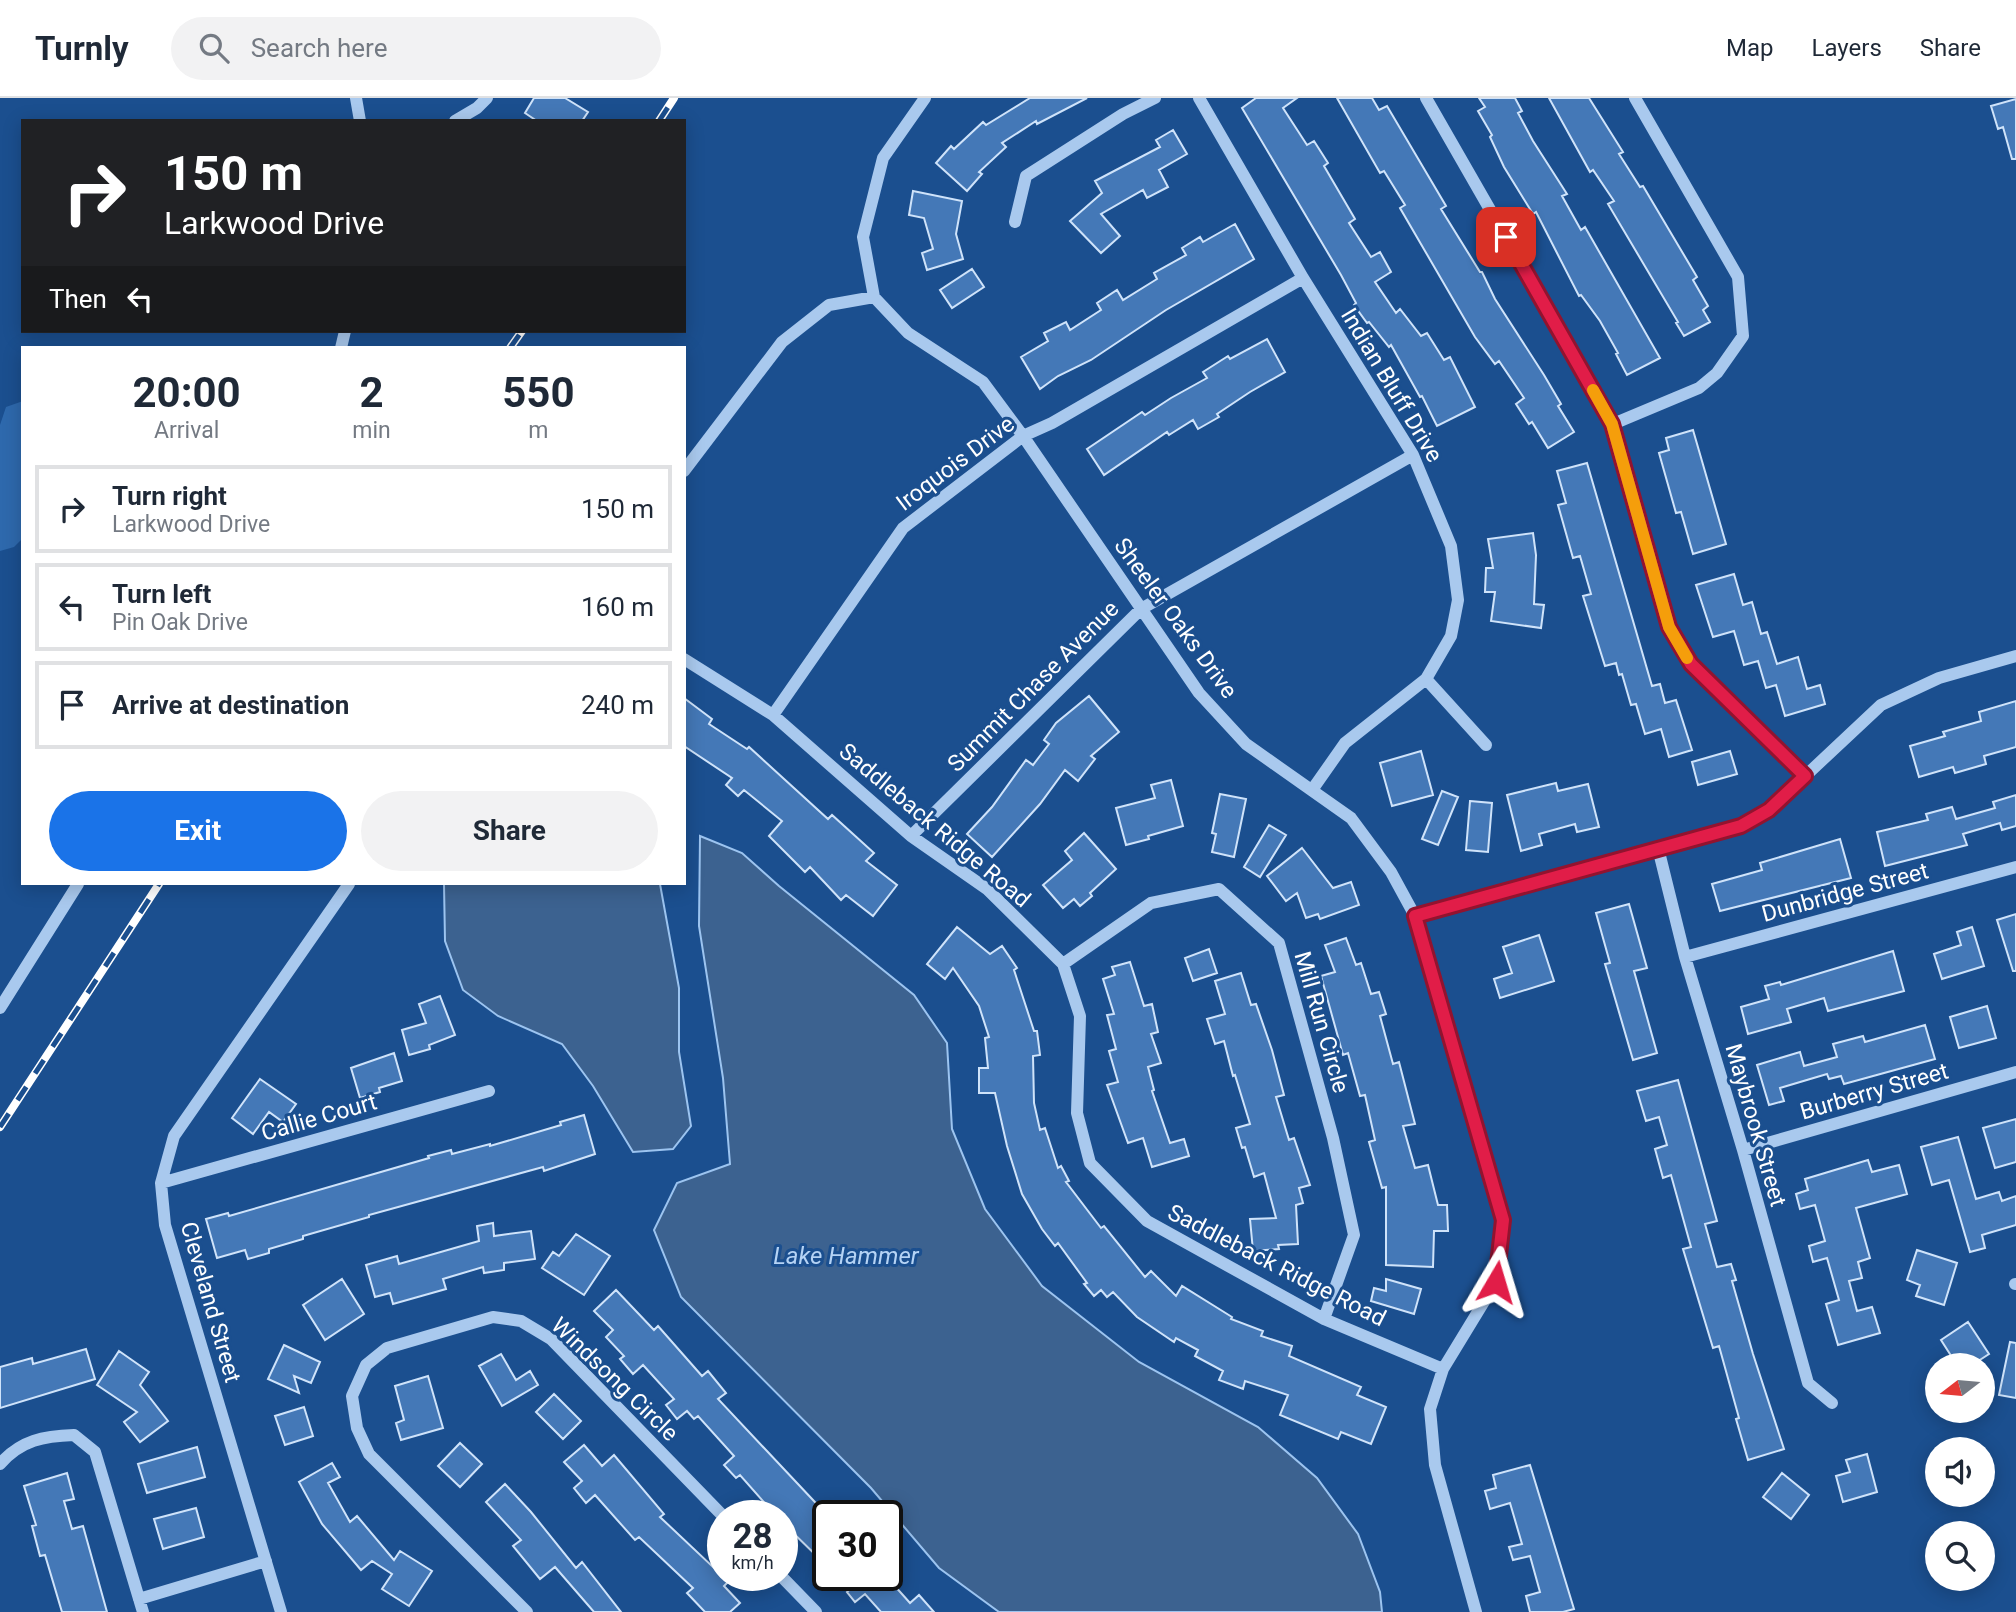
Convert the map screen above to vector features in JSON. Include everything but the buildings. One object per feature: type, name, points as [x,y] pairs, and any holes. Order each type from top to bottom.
[{"type":"street","points":[[356,98],[360,119]]},
{"type":"street","points":[[458,119],[488,98]]},
{"type":"street","points":[[686,468],[782,342],[829,305],[874,297],[863,237],[883,158],[925,98]]},
{"type":"street","points":[[1015,222],[1026,176],[1123,114],[1155,98]]},
{"type":"street","name":"Indian Bluff Drive","points":[[1199,98],[1303,278],[1413,455],[1451,547],[1458,600],[1451,636],[1426,679],[1345,743],[1312,790]]},
{"type":"street","points":[[1426,98],[1612,424],[1669,627],[1691,664],[1805,776]]},
{"type":"street","points":[[1612,424],[1699,387],[1717,373],[1743,336],[1738,277],[1635,98]]},
{"type":"street","name":"Iroquois Drive","points":[[773,715],[903,528],[1023,436],[1052,423],[1303,278]]},
{"type":"street","name":"Sheeler Oaks Drive","points":[[874,297],[908,333],[983,382],[1199,693],[1246,744],[1351,818],[1391,872],[1415,916],[1503,1220],[1496,1282],[1443,1369],[1430,1409],[1435,1465],[1476,1612]]},
{"type":"street","name":"Summit Chase Avenue","points":[[911,836],[1141,609],[1413,455]]},
{"type":"street","points":[[1415,916],[1741,826],[1769,810],[1881,705],[1939,678],[2016,656]]},
{"type":"street","name":"Saddleback Ridge Road","points":[[686,660],[773,715],[911,836],[987,889],[1063,964],[1080,1016],[1077,1113],[1090,1163],[1147,1221],[1324,1319],[1443,1369]]},
{"type":"street","points":[[1426,679],[1486,745]]},
{"type":"street","name":"Maybrook Street","points":[[1658,848],[1685,957],[1743,1150],[1808,1383],[1832,1403]]},
{"type":"street","name":"Dunbridge Street","points":[[1685,957],[2016,867]]},
{"type":"street","points":[[0,1008],[77,885]]},
{"type":"street","name":"Cleveland Street","points":[[281,1612],[165,1225],[161,1183],[174,1136],[348,885]]},
{"type":"street","name":"Mill Run Circle","points":[[1063,964],[1151,903],[1219,889],[1279,943],[1333,1138],[1353,1235],[1324,1319]]},
{"type":"street","name":"Burberry Street","points":[[1743,1150],[2016,1072]]},
{"type":"street","name":"Callie Court","points":[[161,1183],[489,1091]]},
{"type":"street","name":"Windsong Circle","points":[[526,1612],[369,1454],[357,1428],[352,1396],[366,1365],[387,1348],[493,1317],[521,1321],[551,1339],[707,1500]]},
{"type":"street","points":[[0,1464],[12,1451],[46,1436],[74,1435],[95,1452],[143,1612]]},
{"type":"street","points":[[139,1599],[266,1561]]},
{"type":"street","points":[[796,1591],[816,1612]]},
{"type":"shaded area","points":[[21,402],[21,540],[14,547],[0,551],[0,425],[6,407]]},
{"type":"water","name":"Lake Hammer","points":[[700,836],[742,853],[914,995],[947,1043],[952,1129],[985,1209],[1042,1286],[1139,1362],[1258,1427],[1317,1478],[1358,1534],[1380,1592],[1382,1612],[999,1612],[939,1568],[903,1526],[903,1500],[881,1500],[681,1297],[654,1230],[677,1183],[730,1164],[723,1078],[699,926]]},
{"type":"water","points":[[444,885],[660,885],[679,988],[679,1052],[691,1126],[673,1149],[633,1152],[593,1086],[562,1044],[498,1016],[463,990],[445,941]]},
{"type":"railway","points":[[660,119],[674,98]]},
{"type":"railway","points":[[511,346],[521,333]]},
{"type":"railway","points":[[0,1127],[158,885]]},
{"type":"slow traffic","points":[[1593,390],[1612,424],[1669,627],[1687,658]]},
{"type":"route","points":[[1496,1282],[1503,1220],[1415,916],[1741,826],[1769,810],[1805,776],[1691,664],[1669,627],[1612,424],[1506,237]]}]
